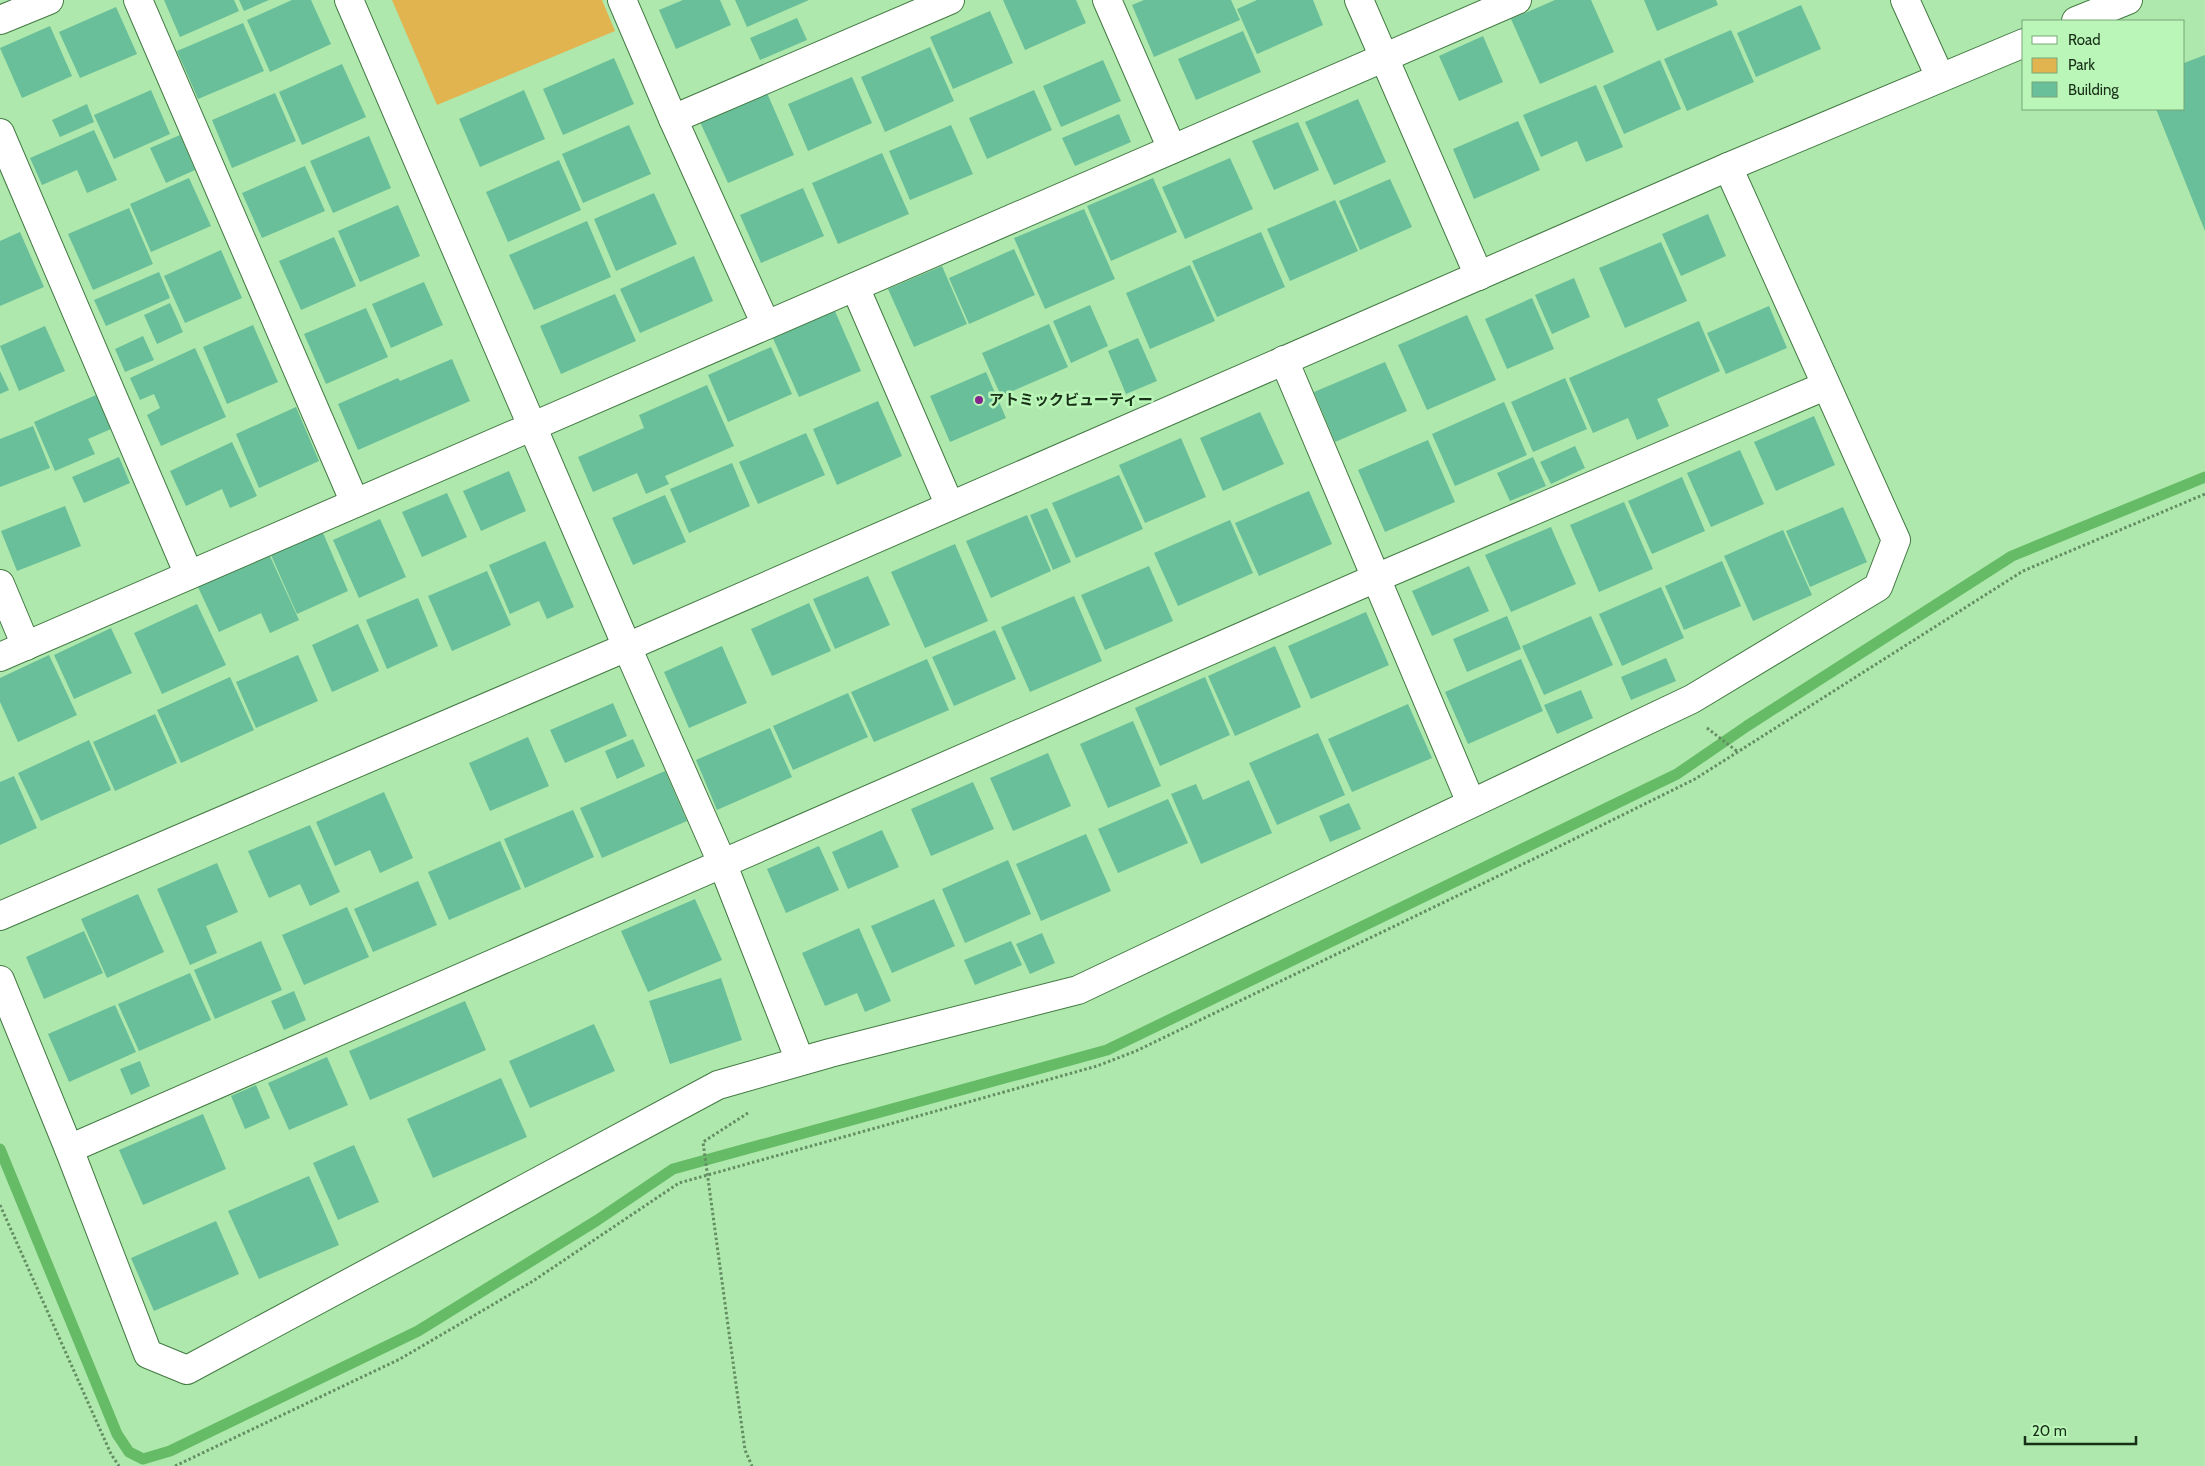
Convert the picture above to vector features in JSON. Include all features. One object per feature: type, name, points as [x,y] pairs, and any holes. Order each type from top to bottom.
[{"type":"street","points":[[0,20],[49,0]]},
{"type":"street","points":[[138,0],[355,503]]},
{"type":"street","points":[[349,0],[627,647],[723,865],[800,1061]]},
{"type":"street","points":[[622,0],[673,119],[766,325]]},
{"type":"street","points":[[673,119],[950,0]]},
{"type":"street","points":[[1107,0],[1172,150]]},
{"type":"street","points":[[1359,0],[1479,276]]},
{"type":"street","points":[[0,657],[1517,0]]},
{"type":"street","points":[[1904,0],[1940,77]]},
{"type":"street","points":[[2078,20],[2128,0]]},
{"type":"street","points":[[0,916],[627,647],[1728,167],[2022,44]]},
{"type":"street","points":[[0,133],[189,575]]},
{"type":"street","points":[[0,980],[69,1149],[148,1354],[187,1370],[718,1085],[800,1061],[1078,990],[1692,699],[1878,587],[1896,540],[1728,167]]},
{"type":"street","points":[[855,287],[950,506]]},
{"type":"street","points":[[1284,360],[1472,804]]},
{"type":"street","points":[[69,1149],[723,865],[1376,578],[1825,386]]},
{"type":"street","points":[[0,584],[26,646]]},
{"type":"path","points":[[175,1466],[400,1359],[533,1281],[680,1183],[1097,1066],[1136,1051],[1695,779],[2023,571],[2205,494]]},
{"type":"path","points":[[1716,735],[1738,752]]},
{"type":"path","points":[[704,1148],[745,1450],[752,1466]]},
{"type":"path","points":[[0,1205],[111,1454],[119,1466]]},
{"type":"green space","points":[[392,0],[602,0],[615,31],[437,105]]},
{"type":"building","points":[[164,0],[234,0],[239,11],[180,37]]},
{"type":"building","points":[[239,0],[269,0],[244,11]]},
{"type":"building","points":[[292,0],[311,0],[331,44],[270,72],[247,20]]},
{"type":"building","points":[[683,0],[720,0],[731,25],[676,49],[659,10]]},
{"type":"building","points":[[735,0],[809,0],[747,27]]},
{"type":"building","points":[[1003,0],[1076,0],[1086,23],[1025,50]]},
{"type":"building","points":[[1144,0],[1231,0],[1240,20],[1154,57],[1132,5]]},
{"type":"building","points":[[1257,0],[1313,0],[1323,25],[1257,54],[1237,9]]},
{"type":"building","points":[[1555,0],[1591,0],[1614,52],[1540,84],[1511,19]]},
{"type":"building","points":[[1644,0],[1716,0],[1718,5],[1657,31]]},
{"type":"building","points":[[1801,5],[1821,49],[1756,77],[1737,33]]},
{"type":"building","points":[[116,7],[137,54],[80,78],[59,32]]},
{"type":"building","points":[[990,11],[1013,63],[953,89],[930,37]]},
{"type":"building","points":[[797,18],[807,40],[760,60],[750,38]]},
{"type":"building","points":[[243,23],[264,71],[198,99],[177,51]]},
{"type":"building","points":[[50,26],[72,76],[22,98],[0,48]]},
{"type":"building","points":[[1731,30],[1754,82],[1687,111],[1664,59]]},
{"type":"building","points":[[1243,31],[1261,72],[1196,100],[1178,59]]},
{"type":"building","points":[[1483,36],[1503,82],[1459,101],[1439,56]]},
{"type":"building","points":[[930,47],[954,101],[885,132],[861,77]]},
{"type":"building","points":[[2205,55],[2205,231],[2156,110],[2185,110],[2185,63]]},
{"type":"building","points":[[614,58],[634,104],[563,135],[543,89]]},
{"type":"building","points":[[1103,60],[1121,101],[1061,127],[1043,86]]},
{"type":"building","points":[[1660,60],[1681,109],[1624,134],[1603,86]]},
{"type":"building","points":[[342,64],[366,117],[302,145],[279,92]]},
{"type":"building","points":[[852,77],[872,123],[808,151],[788,104]]},
{"type":"building","points":[[1596,85],[1623,147],[1586,162],[1577,141],[1541,157],[1523,115]]},
{"type":"building","points":[[151,90],[170,134],[114,159],[94,115]]},
{"type":"building","points":[[524,90],[545,139],[480,167],[459,119]]},
{"type":"building","points":[[1034,90],[1052,130],[987,159],[969,118]]},
{"type":"building","points":[[275,93],[296,141],[232,168],[212,120]]},
{"type":"building","points":[[767,93],[794,155],[728,183],[700,122]]},
{"type":"building","points":[[1358,99],[1386,162],[1334,185],[1305,122]]},
{"type":"building","points":[[87,104],[94,122],[60,137],[52,120]]},
{"type":"building","points":[[1119,114],[1131,142],[1075,166],[1062,138]]},
{"type":"building","points":[[1518,121],[1540,170],[1474,199],[1453,149]]},
{"type":"building","points":[[1298,122],[1319,170],[1274,190],[1252,141]]},
{"type":"building","points":[[629,125],[651,174],[583,203],[562,154]]},
{"type":"building","points":[[951,125],[973,174],[910,200],[889,151]]},
{"type":"building","points":[[94,130],[117,180],[87,193],[77,170],[42,185],[30,158]]},
{"type":"building","points":[[180,135],[195,170],[166,183],[150,148]]},
{"type":"building","points":[[369,136],[391,188],[333,213],[310,161]]},
{"type":"building","points":[[882,153],[909,214],[838,244],[812,183]]},
{"type":"building","points":[[1230,158],[1253,209],[1185,239],[1162,187]]},
{"type":"building","points":[[559,160],[581,210],[508,242],[486,192]]},
{"type":"building","points":[[305,166],[325,211],[262,238],[242,193]]},
{"type":"building","points":[[189,178],[211,226],[151,252],[130,204]]},
{"type":"building","points":[[1153,178],[1177,232],[1111,261],[1087,206]]},
{"type":"building","points":[[1390,179],[1412,227],[1360,250],[1339,201]]},
{"type":"building","points":[[803,188],[824,236],[761,263],[740,215]]},
{"type":"building","points":[[654,193],[677,244],[616,271],[594,219]]},
{"type":"building","points":[[1335,200],[1358,251],[1290,281],[1267,229]]},
{"type":"building","points":[[398,205],[420,256],[360,282],[338,231]]},
{"type":"building","points":[[129,208],[153,264],[93,290],[68,234]]},
{"type":"building","points":[[1084,209],[1115,279],[1045,309],[1014,238]]},
{"type":"building","points":[[1708,214],[1726,256],[1681,276],[1662,234]]},
{"type":"building","points":[[587,221],[611,277],[534,310],[509,255]]},
{"type":"building","points":[[20,232],[44,287],[0,306],[0,241]]},
{"type":"building","points":[[1261,232],[1285,287],[1217,317],[1192,261]]},
{"type":"building","points":[[334,237],[356,286],[301,310],[279,261]]},
{"type":"building","points":[[1661,242],[1687,301],[1625,328],[1599,268]]},
{"type":"building","points":[[1014,249],[1035,295],[969,324],[949,278]]},
{"type":"building","points":[[221,250],[242,298],[185,323],[164,276]]},
{"type":"building","points":[[694,256],[713,301],[640,333],[620,289]]},
{"type":"building","points":[[1190,265],[1215,321],[1150,349],[1126,293]]},
{"type":"building","points":[[942,266],[967,324],[914,347],[888,289]]},
{"type":"building","points":[[159,272],[170,298],[106,326],[94,300]]},
{"type":"building","points":[[1574,278],[1590,317],[1552,334],[1535,295]]},
{"type":"building","points":[[424,282],[443,325],[391,348],[372,304]]},
{"type":"building","points":[[615,294],[636,341],[561,374],[540,326]]},
{"type":"building","points":[[1532,298],[1554,349],[1507,369],[1485,319]]},
{"type":"building","points":[[170,303],[183,332],[157,344],[144,315]]},
{"type":"building","points":[[1090,305],[1108,346],[1071,363],[1053,321]]},
{"type":"building","points":[[1769,306],[1787,348],[1726,374],[1707,333]]},
{"type":"building","points":[[366,308],[388,357],[326,384],[304,334]]},
{"type":"building","points":[[834,309],[861,371],[799,397],[772,336]]},
{"type":"building","points":[[1467,315],[1496,380],[1427,410],[1398,345]]},
{"type":"building","points":[[1699,321],[1720,371],[1657,399],[1669,426],[1637,440],[1628,418],[1593,433],[1569,378]]},
{"type":"building","points":[[1049,324],[1068,367],[1001,396],[982,353]]},
{"type":"building","points":[[253,325],[278,382],[227,404],[203,347]]},
{"type":"building","points":[[45,326],[65,371],[19,391],[0,346]]},
{"type":"building","points":[[143,336],[154,360],[125,372],[115,349]]},
{"type":"building","points":[[1138,338],[1157,381],[1126,394],[1108,351]]},
{"type":"building","points":[[771,347],[792,394],[728,422],[708,375]]},
{"type":"building","points":[[195,348],[226,417],[161,446],[147,415],[160,408],[154,394],[140,400],[130,378]]},
{"type":"building","points":[[452,359],[470,401],[358,450],[338,404],[398,378],[400,381]]},
{"type":"building","points":[[1385,362],[1407,411],[1335,442],[1314,392]]},
{"type":"building","points":[[0,371],[9,390],[0,394]]},
{"type":"building","points":[[986,372],[1006,418],[950,442],[930,396]]},
{"type":"building","points":[[1565,378],[1587,429],[1533,452],[1511,402]]},
{"type":"building","points":[[707,385],[734,446],[665,476],[669,484],[646,494],[637,473],[593,492],[578,457],[644,428],[639,415]]},
{"type":"building","points":[[96,395],[111,429],[88,439],[95,454],[55,471],[34,422]]},
{"type":"building","points":[[878,401],[902,456],[837,485],[813,429]]},
{"type":"building","points":[[1504,402],[1527,455],[1455,486],[1432,434]]},
{"type":"building","points":[[296,407],[319,461],[259,488],[236,434]]},
{"type":"building","points":[[1260,412],[1284,464],[1223,491],[1200,438]]},
{"type":"building","points":[[1814,416],[1835,465],[1776,491],[1754,442]]},
{"type":"building","points":[[33,426],[50,468],[0,487],[0,439]]},
{"type":"building","points":[[806,433],[825,475],[758,504],[739,462]]},
{"type":"building","points":[[1181,438],[1206,497],[1145,523],[1119,465]]},
{"type":"building","points":[[1428,440],[1455,502],[1385,532],[1358,470]]},
{"type":"building","points":[[232,442],[257,496],[230,508],[222,489],[186,506],[170,471]]},
{"type":"building","points":[[1575,446],[1585,468],[1551,484],[1540,462]]},
{"type":"building","points":[[1740,450],[1764,504],[1711,527],[1687,473]]},
{"type":"building","points":[[119,457],[130,483],[84,503],[72,477]]},
{"type":"building","points":[[1533,457],[1546,486],[1510,501],[1497,473]]},
{"type":"building","points":[[732,463],[750,506],[689,533],[670,489]]},
{"type":"building","points":[[509,471],[526,511],[481,531],[463,491]]},
{"type":"building","points":[[1119,475],[1143,529],[1076,558],[1052,503]]},
{"type":"building","points":[[1682,477],[1705,531],[1652,554],[1628,501]]},
{"type":"building","points":[[1309,491],[1332,544],[1259,576],[1235,523]]},
{"type":"building","points":[[447,493],[467,537],[422,557],[402,512]]},
{"type":"building","points":[[665,495],[686,542],[633,565],[612,518]]},
{"type":"building","points":[[1624,502],[1653,569],[1599,592],[1570,525]]},
{"type":"building","points":[[65,506],[81,546],[17,571],[1,531]]},
{"type":"building","points":[[1843,507],[1867,562],[1810,587],[1786,531]]},
{"type":"building","points":[[1047,508],[1071,562],[1053,570],[1030,515]]},
{"type":"building","points":[[1027,515],[1051,571],[991,598],[966,541]]},
{"type":"building","points":[[380,519],[406,577],[359,598],[333,540]]},
{"type":"building","points":[[1230,520],[1253,573],[1178,606],[1154,553]]},
{"type":"building","points":[[1551,527],[1576,584],[1511,612],[1485,555]]},
{"type":"building","points":[[1783,530],[1812,595],[1753,621],[1724,556]]},
{"type":"building","points":[[323,533],[348,591],[297,614],[271,555]]},
{"type":"building","points":[[545,541],[574,607],[547,619],[539,601],[510,614],[489,565]]},
{"type":"building","points":[[955,544],[988,621],[925,648],[891,572]]},
{"type":"building","points":[[269,554],[299,620],[270,633],[261,613],[219,632],[198,587]]},
{"type":"building","points":[[1722,561],[1741,606],[1684,630],[1665,586]]},
{"type":"building","points":[[1149,566],[1173,621],[1105,650],[1081,595]]},
{"type":"building","points":[[1469,566],[1489,611],[1432,636],[1412,591]]},
{"type":"building","points":[[487,571],[511,625],[452,651],[428,596]]},
{"type":"building","points":[[868,576],[890,625],[835,649],[813,599]]},
{"type":"building","points":[[1661,587],[1684,638],[1622,666],[1599,614]]},
{"type":"building","points":[[1074,596],[1102,661],[1030,692],[1001,627]]},
{"type":"building","points":[[418,598],[438,646],[387,669],[366,620]]},
{"type":"building","points":[[809,603],[831,651],[772,676],[751,629]]},
{"type":"building","points":[[197,604],[226,665],[162,694],[134,633]]},
{"type":"building","points":[[1366,612],[1389,665],[1311,699],[1288,646]]},
{"type":"building","points":[[1507,616],[1521,649],[1467,672],[1453,639]]},
{"type":"building","points":[[1591,616],[1613,665],[1544,695],[1522,646]]},
{"type":"building","points":[[358,624],[379,671],[332,692],[312,645]]},
{"type":"building","points":[[111,628],[132,673],[74,699],[54,655]]},
{"type":"building","points":[[995,630],[1016,679],[954,706],[932,657]]},
{"type":"building","points":[[722,646],[747,703],[689,728],[664,672]]},
{"type":"building","points":[[1275,646],[1301,707],[1235,736],[1208,676]]},
{"type":"building","points":[[49,655],[77,715],[18,742],[0,702],[0,678]]},
{"type":"building","points":[[298,655],[318,701],[256,728],[236,682]]},
{"type":"building","points":[[1666,658],[1676,681],[1631,700],[1621,677]]},
{"type":"building","points":[[927,659],[949,710],[874,742],[851,692]]},
{"type":"building","points":[[1521,659],[1543,711],[1468,744],[1445,692]]},
{"type":"building","points":[[230,677],[254,730],[181,763],[157,710]]},
{"type":"building","points":[[1205,677],[1230,735],[1160,766],[1135,708]]},
{"type":"building","points":[[1581,690],[1593,718],[1557,734],[1544,705]]},
{"type":"building","points":[[848,693],[868,737],[793,770],[773,726]]},
{"type":"building","points":[[613,703],[627,736],[565,763],[550,730]]},
{"type":"building","points":[[1408,704],[1432,758],[1352,792],[1328,739]]},
{"type":"building","points":[[155,714],[177,763],[115,791],[93,742]]},
{"type":"building","points":[[1133,721],[1161,786],[1108,808],[1080,744]]},
{"type":"building","points":[[770,728],[792,777],[717,810],[696,760]]},
{"type":"building","points":[[1318,733],[1345,795],[1277,825],[1249,763]]},
{"type":"building","points":[[528,737],[549,786],[490,811],[469,763]]},
{"type":"building","points":[[633,739],[645,766],[617,779],[605,751]]},
{"type":"building","points":[[89,740],[111,790],[41,821],[18,773]]},
{"type":"building","points":[[1048,753],[1071,806],[1013,831],[990,778]]},
{"type":"building","points":[[665,771],[687,821],[602,858],[580,808]]},
{"type":"building","points":[[14,776],[37,828],[0,845],[0,782]]},
{"type":"building","points":[[1249,780],[1272,833],[1201,864],[1171,794],[1196,784],[1203,800]]},
{"type":"building","points":[[973,782],[994,829],[931,856],[911,809]]},
{"type":"building","points":[[384,792],[413,858],[380,873],[370,850],[335,866],[316,822]]},
{"type":"building","points":[[1168,799],[1188,843],[1118,873],[1098,829]]},
{"type":"building","points":[[1349,803],[1361,829],[1330,842],[1319,816]]},
{"type":"building","points":[[573,810],[594,857],[525,888],[504,839]]},
{"type":"building","points":[[310,825],[340,892],[310,906],[300,884],[269,898],[248,851]]},
{"type":"building","points":[[882,830],[899,867],[848,889],[832,852]]},
{"type":"building","points":[[1086,834],[1111,891],[1041,921],[1016,864]]},
{"type":"building","points":[[500,841],[521,889],[449,920],[428,872]]},
{"type":"building","points":[[819,846],[839,890],[786,913],[767,869]]},
{"type":"building","points":[[1008,860],[1031,914],[965,943],[942,889]]},
{"type":"building","points":[[217,863],[238,912],[206,926],[217,953],[190,965],[157,889]]},
{"type":"building","points":[[418,881],[437,925],[373,952],[354,909]]},
{"type":"building","points":[[138,894],[164,952],[107,978],[81,919]]},
{"type":"building","points":[[695,899],[722,960],[648,992],[621,931]]},
{"type":"building","points":[[934,899],[955,946],[892,973],[871,926]]},
{"type":"building","points":[[347,907],[369,957],[304,985],[282,935]]},
{"type":"building","points":[[859,928],[891,1001],[865,1012],[857,993],[825,1006],[802,953]]},
{"type":"building","points":[[84,931],[103,973],[44,999],[26,957]]},
{"type":"building","points":[[1042,933],[1055,963],[1030,974],[1016,944]]},
{"type":"building","points":[[261,941],[282,990],[215,1019],[194,970]]},
{"type":"building","points":[[1011,941],[1022,965],[975,985],[964,960]]},
{"type":"building","points":[[190,973],[211,1020],[139,1051],[118,1004]]},
{"type":"building","points":[[721,978],[742,1040],[670,1064],[649,1001]]},
{"type":"building","points":[[294,991],[306,1020],[284,1030],[271,1001]]},
{"type":"building","points":[[465,1001],[486,1050],[370,1100],[349,1051]]},
{"type":"building","points":[[115,1005],[136,1052],[69,1082],[48,1034]]},
{"type":"building","points":[[594,1024],[615,1071],[530,1108],[509,1061]]},
{"type":"building","points":[[327,1057],[348,1105],[289,1130],[268,1083]]},
{"type":"building","points":[[140,1061],[150,1086],[131,1095],[120,1069]]},
{"type":"building","points":[[501,1078],[527,1137],[433,1178],[407,1119]]},
{"type":"building","points":[[256,1085],[270,1118],[245,1129],[231,1096]]},
{"type":"building","points":[[203,1114],[226,1169],[143,1205],[119,1150]]},
{"type":"building","points":[[354,1145],[379,1202],[338,1220],[313,1163]]},
{"type":"building","points":[[309,1176],[339,1245],[259,1279],[228,1211]]},
{"type":"building","points":[[216,1221],[239,1274],[154,1311],[131,1258]]},
{"type":"waterway","points":[[0,1149],[117,1434],[129,1452],[143,1459],[170,1451],[418,1331],[596,1221],[673,1169],[1107,1050],[1677,774],[1747,726],[2012,556],[2205,477]]},
{"type":"place","name":"アトミックビューティー","points":[[979,400]]}]
